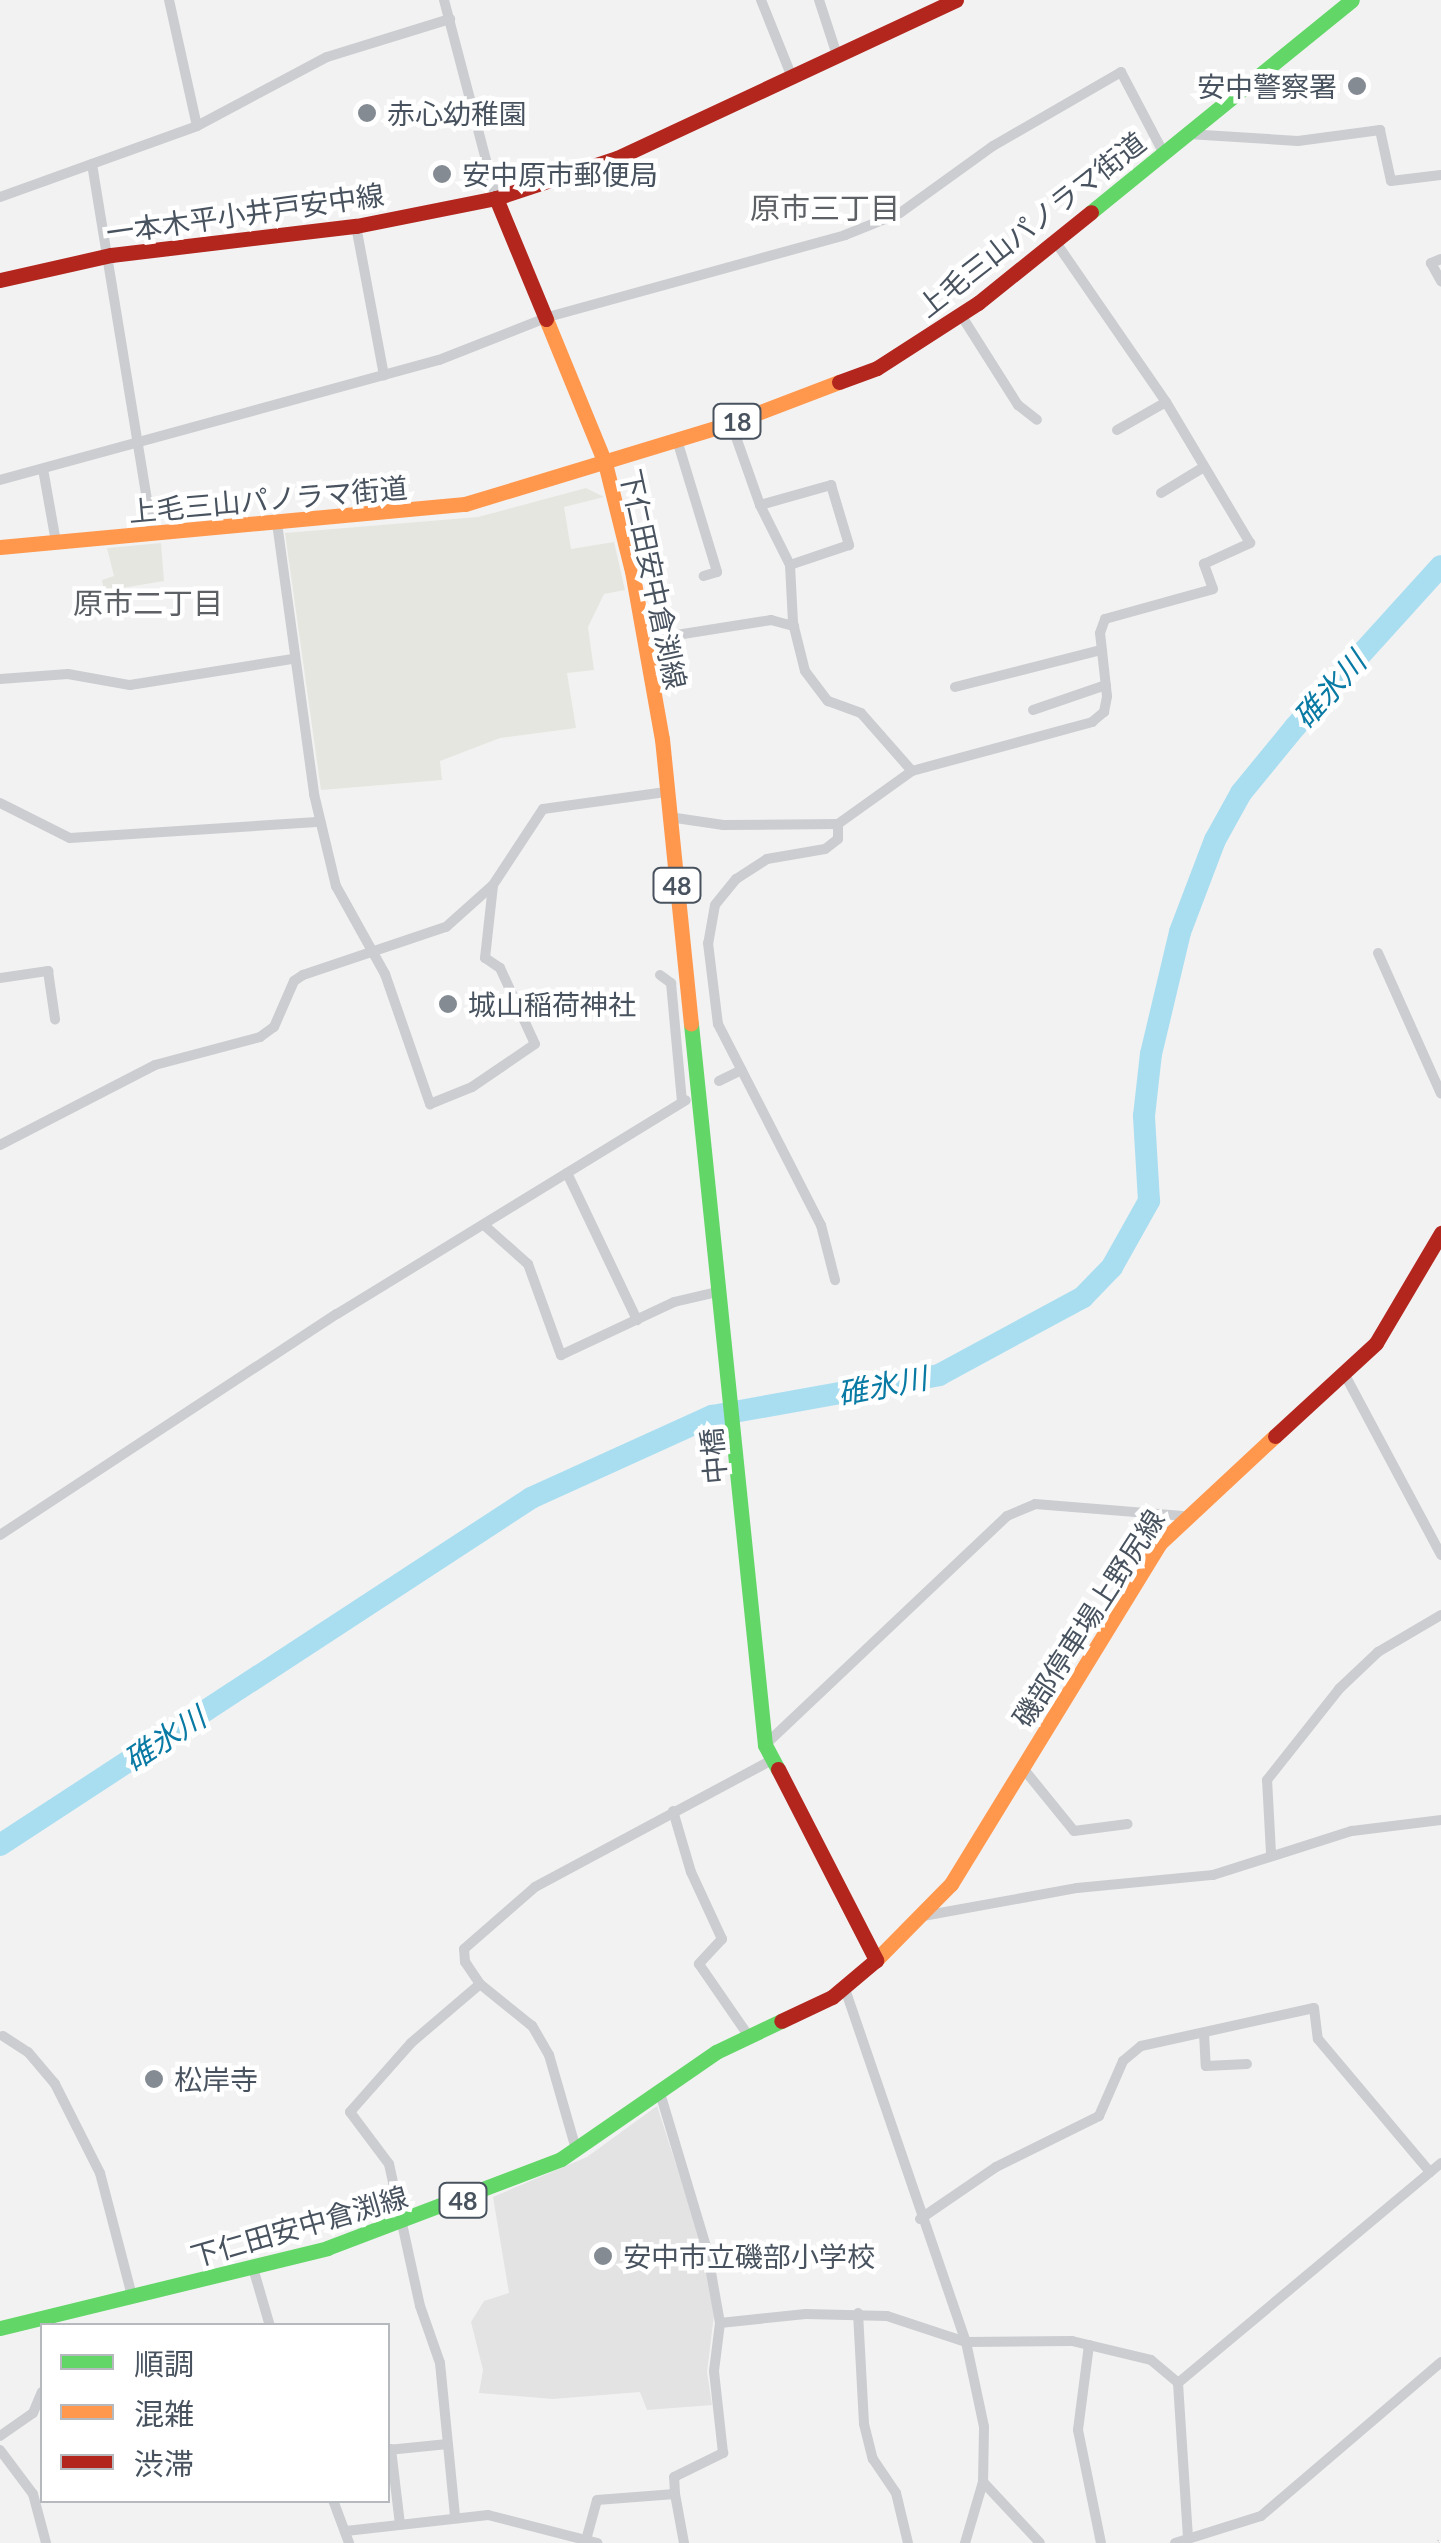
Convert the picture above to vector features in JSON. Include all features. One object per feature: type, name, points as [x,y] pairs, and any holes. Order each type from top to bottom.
[{"type":"main road","points":[[496,198],[561,181],[956,0]]},
{"type":"main road","name":"上毛三山パノラマ街道","points":[[0,547],[465,504],[731,423],[878,368],[960,314],[1055,241],[1352,0]]},
{"type":"main road","name":"一本木平小井戸安中線","points":[[0,280],[111,255],[356,226],[496,198]]},
{"type":"main road","name":"下仁田安中倉渕線","points":[[496,198],[548,318],[604,464],[644,640],[666,792],[725,1310]]},
{"type":"main road","name":"磯部停車場上野尻線","points":[[876,1960],[951,1884],[1148,1561],[1184,1516],[1344,1375],[1385,1331],[1435,1255],[1441,1234]]},
{"type":"main road","name":"中橋","points":[[725,1310],[768,1753]]},
{"type":"main road","name":"48","points":[[768,1753],[876,1960]]},
{"type":"main road","name":"下仁田安中倉渕線","points":[[0,2328],[60,2319],[400,2225],[577,2151],[748,2034],[845,1989],[876,1960]]},
{"type":"street","points":[[170,0],[197,126]]},
{"type":"street","points":[[444,0],[496,198]]},
{"type":"street","points":[[761,0],[792,77]]},
{"type":"street","points":[[819,0],[837,55]]},
{"type":"street","points":[[0,197],[197,126],[327,57],[450,19]]},
{"type":"street","points":[[0,480],[384,375],[548,318],[846,235],[900,213],[993,146],[1121,72],[1164,153]]},
{"type":"street","points":[[1187,134],[1298,141],[1380,130],[1392,181],[1441,175]]},
{"type":"street","points":[[92,164],[111,255],[135,445],[153,535]]},
{"type":"street","points":[[356,226],[384,375]]},
{"type":"street","points":[[669,817],[723,825],[838,824],[912,771],[1092,722],[1104,712],[1105,619],[1213,589],[1204,564],[1250,543],[1166,402],[1055,241]]},
{"type":"street","points":[[1441,258],[1431,263],[1441,281]]},
{"type":"street","points":[[960,314],[1018,405],[1037,420]]},
{"type":"street","points":[[1117,430],[1166,402]]},
{"type":"street","points":[[731,423],[760,505],[790,565],[794,626],[806,671],[828,701],[861,713],[912,771]]},
{"type":"street","points":[[677,440],[717,572],[704,576]]},
{"type":"street","points":[[1161,493],[1204,467]]},
{"type":"street","points":[[43,469],[56,543]]},
{"type":"street","points":[[760,505],[831,485],[849,545],[790,565]]},
{"type":"street","points":[[277,523],[292,658],[320,822],[336,886],[372,950],[430,1104],[472,1088],[535,1044],[500,968],[485,958],[493,885]]},
{"type":"street","points":[[644,640],[771,620],[794,626]]},
{"type":"street","points":[[955,687],[1102,650]]},
{"type":"street","points":[[0,680],[68,674],[130,685],[292,658]]},
{"type":"street","points":[[1032,710],[1106,685]]},
{"type":"street","points":[[0,1145],[155,1065],[260,1037],[274,1027],[294,981],[372,950],[431,935],[493,885],[543,809],[666,792]]},
{"type":"street","points":[[0,803],[70,838],[320,822]]},
{"type":"street","points":[[835,1280],[821,1225],[718,1024],[710,971],[709,925],[715,905],[736,879],[767,859],[826,849],[838,838],[838,824]]},
{"type":"street","points":[[1378,953],[1441,1094]]},
{"type":"street","points":[[0,978],[48,971],[55,1019]]},
{"type":"street","points":[[698,972],[710,971]]},
{"type":"street","points":[[0,1535],[684,1100],[671,983],[662,975],[679,974]]},
{"type":"street","points":[[719,1080],[742,1070]]},
{"type":"street","points":[[567,1173],[637,1320]]},
{"type":"street","points":[[484,1225],[528,1264],[561,1355],[637,1320],[723,1291]]},
{"type":"street","points":[[1344,1375],[1441,1555]]},
{"type":"street","points":[[577,2151],[550,2055],[532,2026],[480,1984],[465,1962],[464,1949],[535,1887],[768,1753],[1008,1516],[1035,1504],[1184,1516]]},
{"type":"street","points":[[1271,1853],[1266,1780],[1340,1688],[1378,1652],[1441,1614]]},
{"type":"street","points":[[1022,1767],[1074,1830],[1128,1824]]},
{"type":"street","points":[[673,1811],[691,1872],[722,1939],[699,1964],[748,2034]]},
{"type":"street","points":[[922,1916],[1078,1888],[1212,1874],[1352,1831],[1441,1820]]},
{"type":"street","points":[[455,2516],[440,2362],[400,2225],[389,2164],[350,2112],[412,2042],[480,1984]]},
{"type":"street","points":[[845,1989],[920,2219],[966,2342],[984,2427],[983,2482],[965,2543]]},
{"type":"street","points":[[920,2219],[996,2166],[1099,2116],[1124,2061],[1141,2046],[1314,2008],[1318,2039],[1430,2172]]},
{"type":"street","points":[[1204,2034],[1206,2066],[1247,2064]]},
{"type":"street","points":[[3,2036],[55,2084],[100,2174],[132,2297]]},
{"type":"street","points":[[660,2093],[707,2250],[720,2323],[714,2371],[724,2453],[674,2478],[684,2543]]},
{"type":"street","points":[[1178,2383],[1441,2163]]},
{"type":"street","points":[[253,2268],[269,2323]]},
{"type":"street","points":[[720,2323],[858,2313],[887,2316],[966,2342],[1089,2345],[1151,2360],[1178,2383],[1188,2536]]},
{"type":"street","points":[[858,2313],[864,2424],[873,2459],[896,2493],[908,2543]]},
{"type":"street","points":[[1089,2345],[1078,2430],[1101,2543]]},
{"type":"street","points":[[1175,2543],[1261,2516],[1441,2362]]},
{"type":"street","points":[[0,2436],[33,2413],[40,2397]]},
{"type":"street","points":[[390,2449],[448,2444]]},
{"type":"street","points":[[0,2450],[33,2494],[46,2543]]},
{"type":"street","points":[[390,2456],[400,2524]]},
{"type":"street","points":[[983,2482],[1040,2543]]},
{"type":"street","points":[[335,2503],[348,2537],[400,2524],[488,2515],[560,2538],[592,2542],[597,2500],[675,2494]]},
{"type":"shaded area","points":[[586,488],[604,497],[564,507],[571,549],[614,542],[625,590],[604,594],[588,627],[594,670],[567,673],[576,728],[500,738],[440,761],[442,780],[321,790],[285,533],[478,517]]},
{"type":"shaded area","points":[[161,543],[164,581],[104,591],[102,580],[114,576],[107,548]]},
{"type":"shaded area","name":"安中市立磯部小学校","points":[[657,2106],[704,2251],[714,2315],[707,2372],[712,2405],[647,2410],[640,2392],[553,2399],[479,2393],[483,2370],[471,2322],[484,2301],[509,2293],[493,2197],[587,2157]]},
{"type":"waterway","name":"碓氷川","points":[[0,1845],[531,1498],[712,1416],[939,1375],[1083,1297],[1112,1267],[1149,1201],[1144,1116],[1151,1054],[1180,932],[1215,840],[1241,793],[1295,727],[1441,566]]},
{"type":"traffic: fast","points":[[1091,212],[1352,0]]},
{"type":"traffic: fast","points":[[691,1024],[765,1745],[778,1769]]},
{"type":"traffic: fast","points":[[0,2328],[327,2248],[561,2159],[716,2052],[781,2021]]},
{"type":"traffic: slow","points":[[546,319],[605,463],[632,571],[662,739],[691,1024]]},
{"type":"traffic: slow","points":[[0,547],[465,504],[731,423],[839,382]]},
{"type":"traffic: slow","points":[[876,1960],[951,1884],[1159,1544],[1275,1436]]},
{"type":"traffic: jam","points":[[546,319],[496,198],[617,158],[956,0]]},
{"type":"traffic: jam","points":[[0,280],[111,255],[356,226],[496,198]]},
{"type":"traffic: jam","points":[[839,382],[877,368],[978,303],[1091,212]]},
{"type":"traffic: jam","points":[[1275,1436],[1376,1343],[1441,1233]]},
{"type":"traffic: jam","points":[[778,1769],[876,1960],[832,1997],[781,2021]]},
{"type":"place","name":"安中警察署","points":[[1357,86]]},
{"type":"place","name":"赤心幼稚園","points":[[367,113]]},
{"type":"place","name":"安中原市郵便局","points":[[442,174]]},
{"type":"place","name":"城山稲荷神社","points":[[448,1004]]},
{"type":"place","name":"松岸寺","points":[[154,2079]]},
{"type":"place","name":"安中市立磯部小学校","points":[[603,2256]]},
{"type":"district","name":"原市三丁目","points":[[825,207]]},
{"type":"district","name":"原市二丁目","points":[[148,602]]}]
